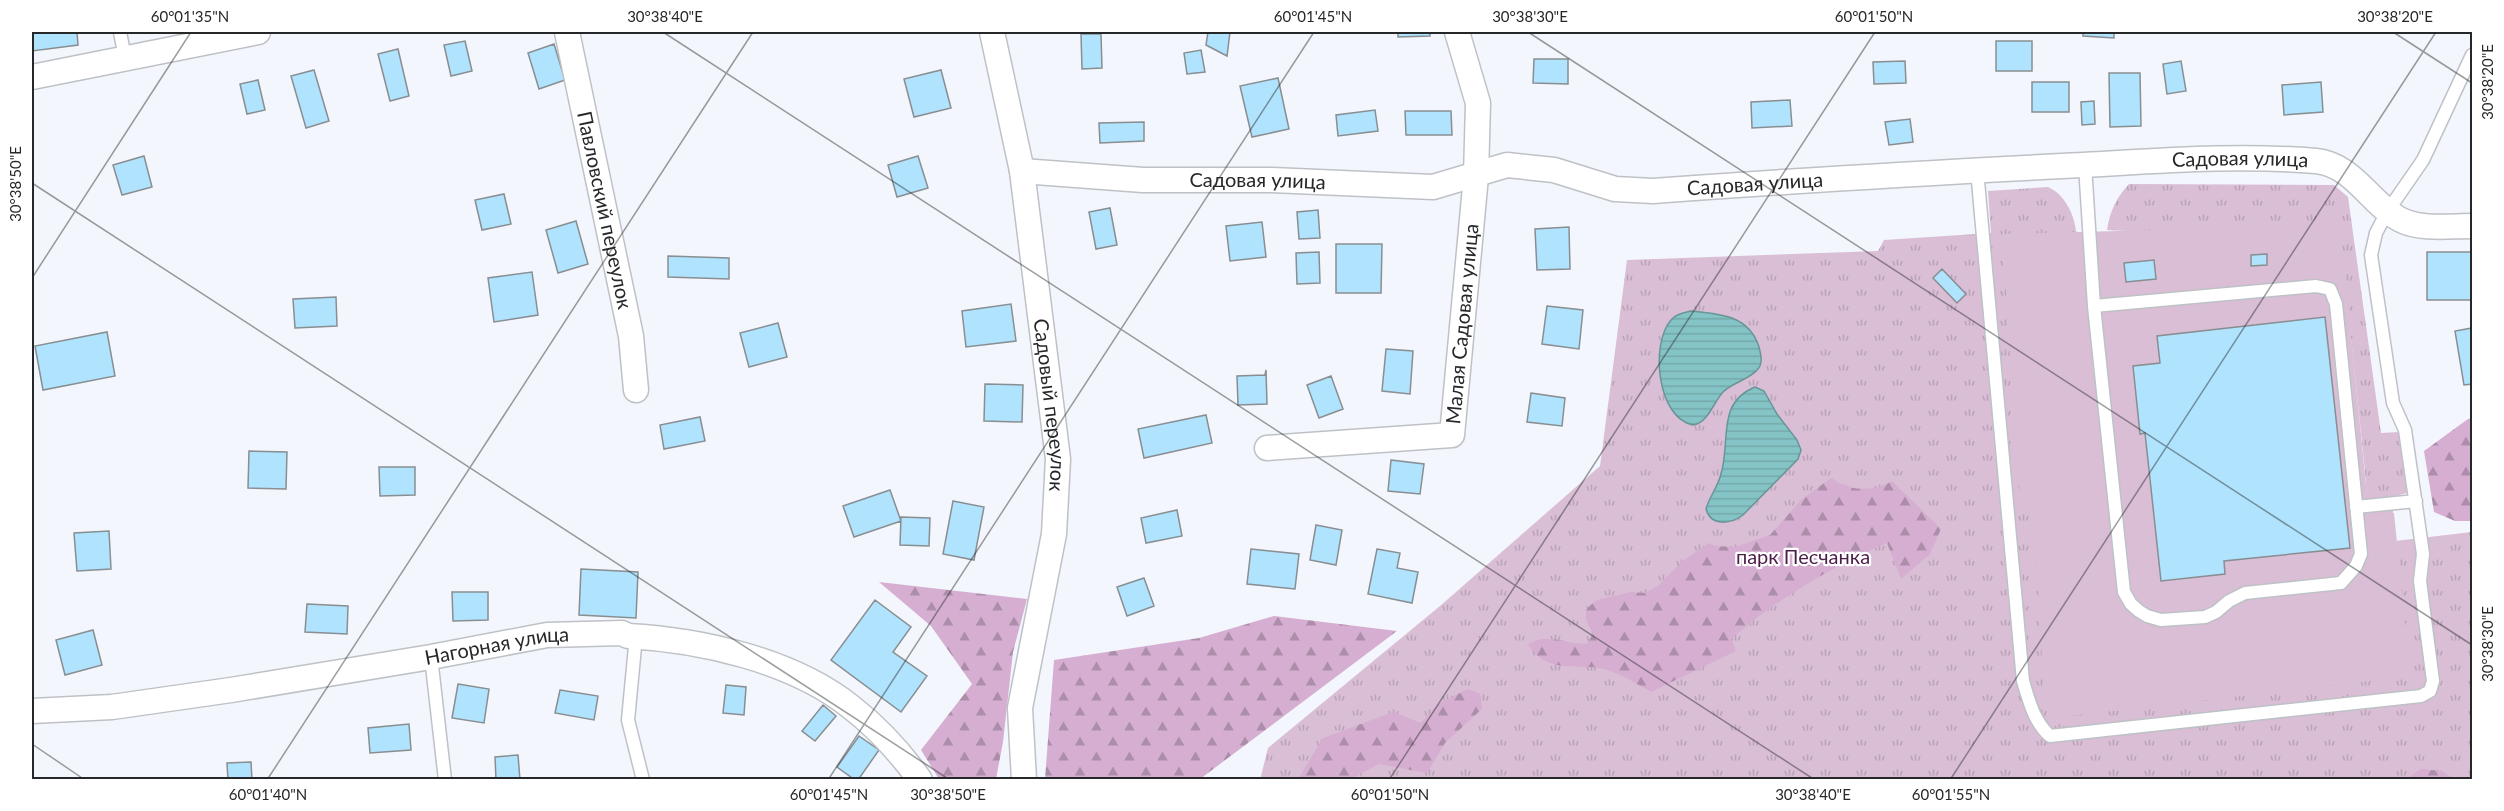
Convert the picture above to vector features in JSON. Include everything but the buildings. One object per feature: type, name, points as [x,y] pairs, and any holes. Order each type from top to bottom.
[{"type":"street","points":[[32,77],[125,58],[219,35],[258,32]]},
{"type":"street","name":"Павловский переулок","points":[[567,32],[631,336],[636,390]]},
{"type":"street","name":"Садовый переулок","points":[[992,32],[1022,171],[1058,459],[1054,534],[1020,708],[1024,780]]},
{"type":"street","name":"Малая Садовая улица","points":[[1267,448],[1452,435],[1476,176],[1478,103],[1457,32]]},
{"type":"street","name":"Садовая улица","points":[[1022,171],[1143,180],[1272,180],[1433,187],[1507,165],[1554,170],[1615,189],[1653,191],[1977,170],[2187,160],[2320,162],[2351,175],[2388,212],[2415,225],[2472,226]]},
{"type":"street","name":"Нагорная улица","points":[[32,711],[112,707],[231,690],[547,635],[622,633],[747,656],[805,678],[850,706],[874,726],[900,752],[920,780]]},
{"type":"lane","points":[[120,32],[125,58]]},
{"type":"lane","points":[[1977,170],[2023,681],[2034,714],[2043,730],[2050,736],[2421,696],[2430,691],[2433,681],[2420,580],[2423,554],[2405,430],[2393,403],[2371,255],[2376,233],[2423,160],[2472,55]]},
{"type":"lane","points":[[2085,165],[2094,306],[2124,592],[2131,604],[2147,616],[2161,620],[2205,616],[2245,594],[2341,583],[2356,566],[2361,554],[2336,304],[2330,289],[2316,286],[2094,306]]},
{"type":"lane","points":[[2356,507],[2416,501]]},
{"type":"lane","points":[[636,636],[628,720],[643,780]]},
{"type":"lane","points":[[431,657],[445,780]]},
{"type":"green space","name":"парк Песчанка","points":[[2129,184],[2334,185],[2348,197],[2381,433],[2399,432],[2407,493],[2392,497],[2395,541],[2472,532],[2472,779],[1260,780],[1268,748],[1440,606],[1600,466],[1627,260],[1878,251],[1884,240],[1991,233],[1988,191],[2048,187],[2059,194],[2070,211],[2076,231],[2373,592],[2365,471],[2341,242],[2107,230],[2114,205]]},
{"type":"green space","points":[[2340,225],[2369,515],[2394,513],[2409,662],[2396,678],[2060,717],[2044,698],[2034,513],[2021,513],[2002,234]]},
{"type":"green space","points":[[2472,418],[2472,521],[2455,521],[2434,512],[2424,451]]},
{"type":"green space","points":[[1831,478],[1845,486],[1859,489],[1873,488],[1892,481],[1941,529],[1930,554],[1901,579],[1887,543],[1845,562],[1786,597],[1749,624],[1731,639],[1736,651],[1651,692],[1613,672],[1547,662],[1528,645],[1540,639],[1586,644],[1593,635],[1586,620],[1586,609],[1597,600],[1631,592],[1645,593],[1659,585],[1681,562],[1709,543],[1716,546],[1735,547],[1770,535],[1802,499]]},
{"type":"green space","points":[[879,582],[1027,599],[1013,652],[1003,742],[996,779],[939,779],[921,750],[972,684],[931,626]]},
{"type":"green space","points":[[1274,616],[1397,631],[1200,779],[1045,779],[1054,660],[1199,638]]},
{"type":"green space","points":[[1468,689],[1480,694],[1482,709],[1445,743],[1427,773],[1379,764],[1350,779],[1298,779],[1323,738],[1393,712],[1421,723],[1438,704]]},
{"type":"green space","points":[[2421,769],[2442,771],[2454,779],[2406,779]]},
{"type":"water","points":[[1691,311],[1723,315],[1741,322],[1754,336],[1761,359],[1760,367],[1754,373],[1723,392],[1703,421],[1693,425],[1681,419],[1671,409],[1665,395],[1659,362],[1664,331],[1677,315]]},
{"type":"water","points":[[1755,387],[1764,391],[1777,414],[1797,440],[1801,450],[1798,459],[1743,515],[1727,522],[1717,521],[1712,519],[1706,509],[1721,474],[1730,413],[1743,394]]}]
